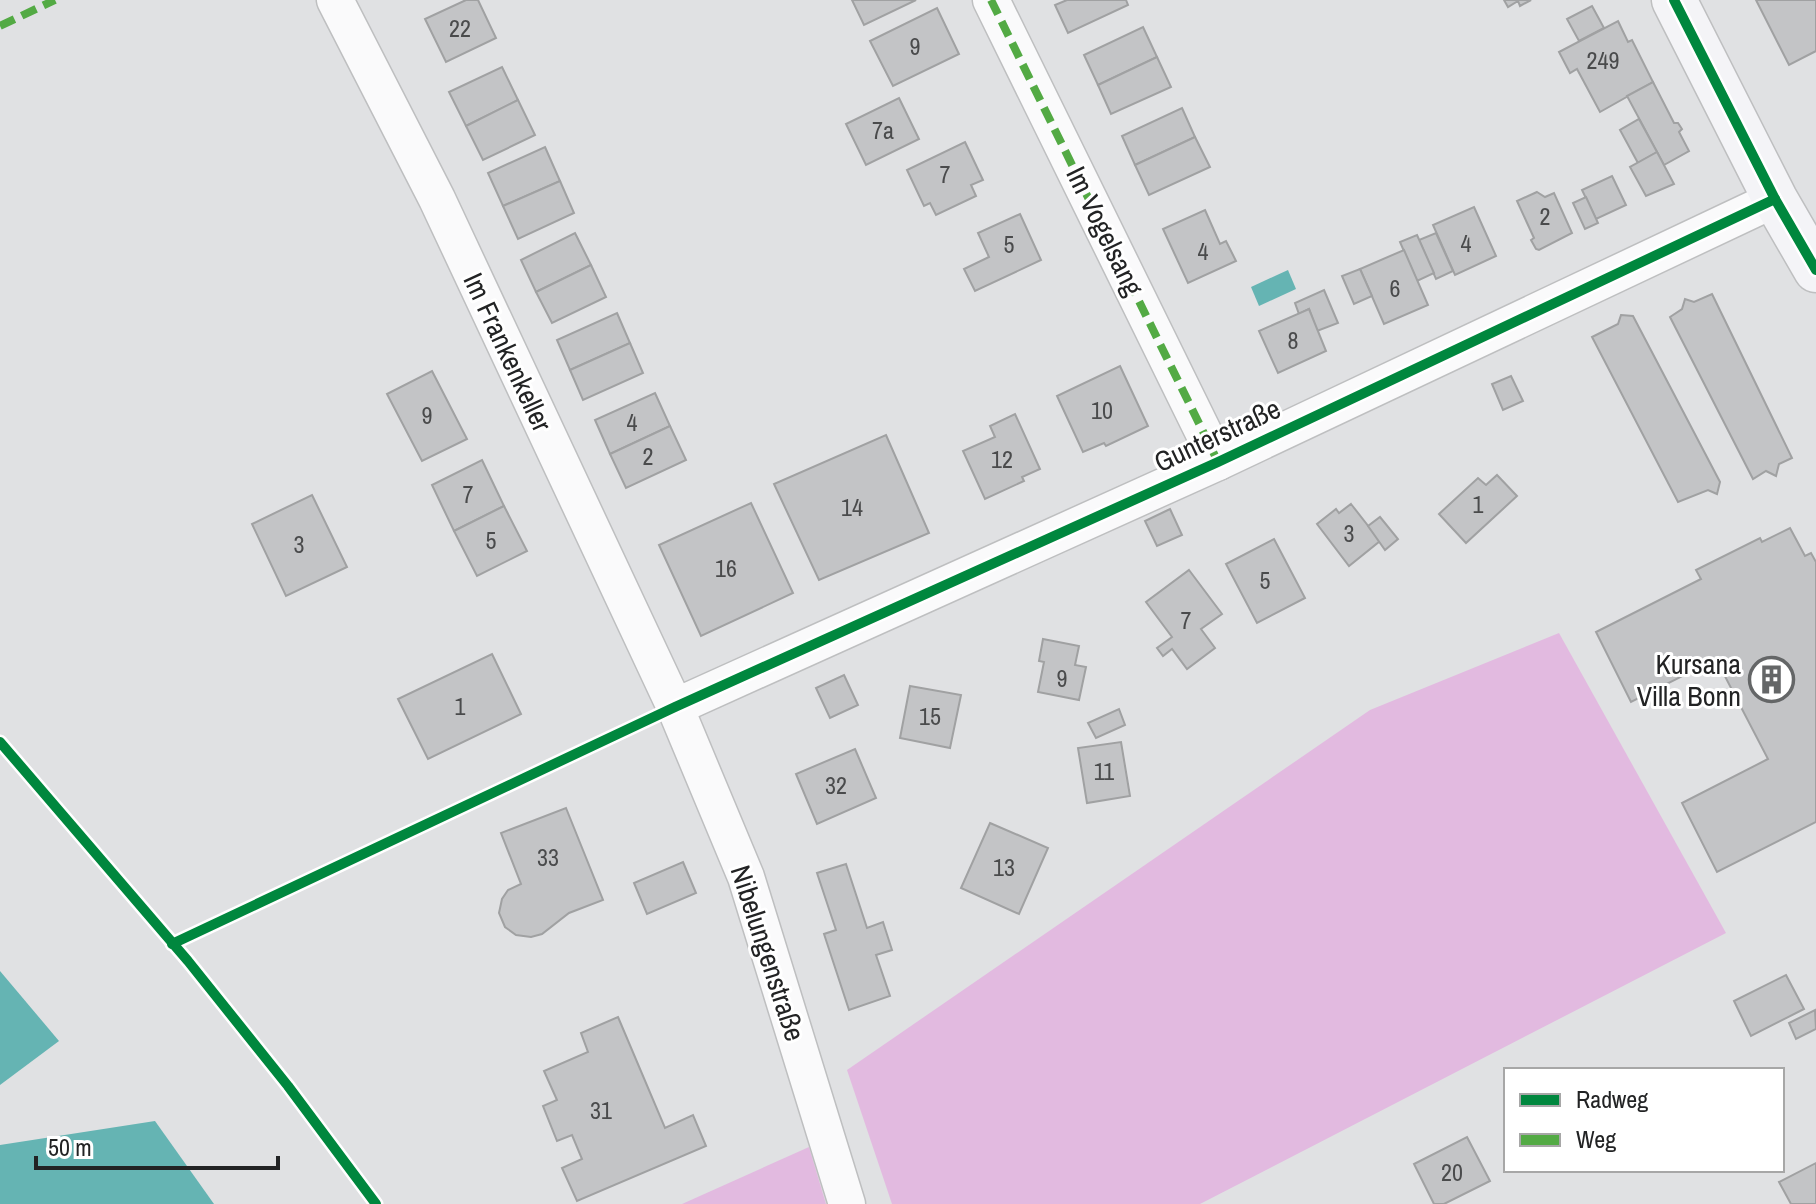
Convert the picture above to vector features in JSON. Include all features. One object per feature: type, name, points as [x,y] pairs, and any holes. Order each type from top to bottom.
[{"type":"main road","points":[[1674,0],[1775,199],[1816,270]]},
{"type":"main road","points":[[1775,199],[1816,217]]},
{"type":"street","name":"Im Frankenkeller","points":[[335,0],[437,199],[675,707]]},
{"type":"street","name":"Im Vogelsang","points":[[991,0],[1218,462]]},
{"type":"street","name":"Gunterstraße","points":[[675,707],[1218,462],[1775,199]]},
{"type":"street","name":"Nibelungenstraße","points":[[675,707],[746,877],[847,1204]]},
{"type":"shaded area","points":[[1559,633],[1726,933],[1200,1204],[892,1204],[847,1070],[1370,710]]},
{"type":"shaded area","points":[[809,1147],[826,1204],[682,1204]]},
{"type":"water","points":[[1288,270],[1296,289],[1259,306],[1251,287]]},
{"type":"water","points":[[0,971],[59,1041],[0,1085]]},
{"type":"water","points":[[155,1121],[214,1204],[0,1204],[0,1145]]},
{"type":"building","points":[[466,0],[478,0],[496,38],[446,62],[425,19]]},
{"type":"building","points":[[852,0],[916,0],[864,25]]},
{"type":"building","points":[[1067,0],[1126,0],[1128,5],[1068,33],[1055,5]]},
{"type":"building","points":[[1504,0],[1531,0],[1520,6],[1518,1],[1508,7]]},
{"type":"building","points":[[1756,0],[1816,0],[1816,51],[1789,65]]},
{"type":"building","points":[[1592,6],[1604,28],[1579,41],[1567,19]]},
{"type":"building","points":[[937,8],[959,54],[893,86],[870,41]]},
{"type":"building","points":[[1618,21],[1628,42],[1632,40],[1653,82],[1600,112],[1577,69],[1570,73],[1559,52]]},
{"type":"building","points":[[1143,27],[1157,57],[1098,85],[1084,55]]},
{"type":"building","points":[[1157,57],[1171,87],[1111,114],[1098,85]]},
{"type":"building","points":[[502,67],[518,100],[466,126],[449,92]]},
{"type":"building","points":[[1653,82],[1674,123],[1682,129],[1679,132],[1689,151],[1664,165],[1627,96]]},
{"type":"building","points":[[899,98],[919,139],[866,165],[846,124]]},
{"type":"building","points":[[518,100],[535,135],[483,160],[466,126]]},
{"type":"building","points":[[1182,108],[1195,137],[1135,165],[1122,136]]},
{"type":"building","points":[[1639,119],[1657,152],[1638,163],[1620,130]]},
{"type":"building","points":[[1195,137],[1210,167],[1149,195],[1135,165]]},
{"type":"building","points":[[965,142],[983,180],[971,185],[976,196],[936,215],[930,203],[924,206],[907,170]]},
{"type":"building","points":[[545,147],[560,181],[503,206],[488,173]]},
{"type":"building","points":[[1657,152],[1674,184],[1646,196],[1630,167]]},
{"type":"building","points":[[1612,176],[1626,205],[1596,219],[1582,190]]},
{"type":"building","points":[[560,181],[574,213],[518,239],[503,206]]},
{"type":"building","points":[[1537,192],[1545,197],[1554,193],[1572,233],[1539,250],[1531,240],[1534,238],[1517,201]]},
{"type":"building","points":[[1586,197],[1598,223],[1585,229],[1573,203]]},
{"type":"building","points":[[1474,207],[1496,256],[1455,275],[1433,225]]},
{"type":"building","points":[[1205,210],[1220,244],[1226,241],[1236,261],[1188,283],[1163,229]]},
{"type":"building","points":[[1020,214],[1041,260],[975,291],[964,269],[989,257],[978,233]]},
{"type":"building","points":[[575,233],[591,265],[536,292],[521,260]]},
{"type":"building","points":[[1436,233],[1453,271],[1436,279],[1419,240]]},
{"type":"building","points":[[1417,235],[1434,273],[1417,281],[1400,242]]},
{"type":"building","points":[[1404,250],[1428,305],[1384,324],[1360,269]]},
{"type":"building","points":[[591,265],[606,297],[552,323],[536,292]]},
{"type":"building","points":[[1360,269],[1372,296],[1354,304],[1342,276]]},
{"type":"building","points":[[1324,290],[1338,323],[1317,331],[1309,309],[1299,314],[1295,303]]},
{"type":"building","points":[[1712,294],[1792,458],[1779,464],[1776,476],[1766,471],[1753,479],[1670,317],[1682,309],[1685,299],[1694,302]]},
{"type":"building","points":[[1309,309],[1326,351],[1278,373],[1259,331]]},
{"type":"building","points":[[617,313],[630,343],[570,370],[557,340]]},
{"type":"building","points":[[1621,315],[1633,316],[1720,482],[1717,494],[1708,490],[1678,502],[1592,337],[1618,324]]},
{"type":"building","points":[[630,343],[643,373],[583,400],[570,370]]},
{"type":"building","points":[[1120,366],[1148,426],[1106,446],[1104,443],[1083,452],[1057,396]]},
{"type":"building","points":[[432,371],[467,439],[422,461],[387,394]]},
{"type":"building","points":[[1511,376],[1523,401],[1503,410],[1492,384]]},
{"type":"building","points":[[655,393],[670,426],[610,454],[595,420]]},
{"type":"building","points":[[1015,414],[1040,469],[1022,477],[1024,481],[985,499],[963,451],[995,437],[990,426]]},
{"type":"building","points":[[670,426],[686,460],[626,488],[610,454]]},
{"type":"building","points":[[886,435],[929,533],[819,580],[774,484]]},
{"type":"building","points":[[482,460],[504,506],[454,531],[432,485]]},
{"type":"building","points":[[1497,475],[1517,496],[1466,543],[1439,514],[1478,478],[1486,485]]},
{"type":"building","points":[[312,495],[347,567],[286,596],[252,524]]},
{"type":"building","points":[[751,503],[793,593],[701,636],[659,545]]},
{"type":"building","points":[[1351,504],[1380,541],[1349,566],[1317,524],[1336,509],[1339,513]]},
{"type":"building","points":[[504,506],[527,551],[477,576],[454,531]]},
{"type":"building","points":[[1170,509],[1182,535],[1157,546],[1145,521]]},
{"type":"building","points":[[1380,517],[1398,539],[1385,550],[1368,526]]},
{"type":"building","name":"Kursana Villa Bonn","points":[[1790,528],[1805,556],[1811,553],[1816,562],[1816,822],[1717,872],[1682,803],[1768,759],[1716,659],[1631,702],[1596,632],[1701,579],[1696,570],[1760,538],[1762,542]]},
{"type":"building","points":[[1274,539],[1305,598],[1257,623],[1226,564]]},
{"type":"building","points":[[1189,570],[1222,614],[1201,629],[1215,648],[1187,669],[1172,649],[1163,656],[1157,648],[1172,637],[1146,602]]},
{"type":"building","points":[[1043,639],[1079,646],[1075,665],[1086,667],[1079,700],[1038,692],[1044,662],[1039,661]]},
{"type":"building","points":[[492,654],[521,714],[428,759],[398,699]]},
{"type":"building","points":[[844,675],[858,705],[830,718],[816,688]]},
{"type":"building","points":[[910,686],[961,695],[950,748],[900,738]]},
{"type":"building","points":[[1119,709],[1125,725],[1096,738],[1088,723]]},
{"type":"building","points":[[1121,742],[1130,796],[1087,803],[1078,748]]},
{"type":"building","points":[[855,749],[876,798],[817,824],[796,774]]},
{"type":"building","points":[[566,808],[603,900],[569,913],[542,934],[531,937],[516,935],[505,927],[499,913],[508,890],[521,884],[501,833]]},
{"type":"building","points":[[990,823],[1048,848],[1019,914],[961,888]]},
{"type":"building","points":[[683,862],[696,893],[647,914],[634,883]]},
{"type":"building","points":[[846,864],[867,928],[883,922],[892,950],[876,955],[890,996],[849,1010],[824,934],[836,930],[817,873]]},
{"type":"building","points":[[1786,975],[1804,1009],[1751,1036],[1734,1001]]},
{"type":"building","points":[[1815,1010],[1816,1029],[1796,1039],[1789,1023]]},
{"type":"building","points":[[618,1017],[665,1128],[693,1115],[706,1146],[577,1201],[562,1168],[582,1159],[572,1135],[557,1141],[543,1106],[557,1100],[544,1071],[588,1052],[581,1033]]},
{"type":"building","points":[[1467,1137],[1490,1181],[1444,1204],[1434,1204],[1414,1164]]},
{"type":"building","points":[[1816,1163],[1816,1204],[1791,1204],[1779,1182]]},
{"type":"marked path","points":[[0,26],[55,0]]},
{"type":"marked path","points":[[991,0],[1218,462]]},
{"type":"cycle path","points":[[1674,0],[1775,199],[1816,270]]},
{"type":"cycle path","points":[[172,944],[675,707],[1218,462],[1775,199]]},
{"type":"cycle path","points":[[0,742],[188,961],[288,1086],[376,1204]]},
{"type":"place","name":"Kursana Villa Bonn","points":[[1772,680]]}]
